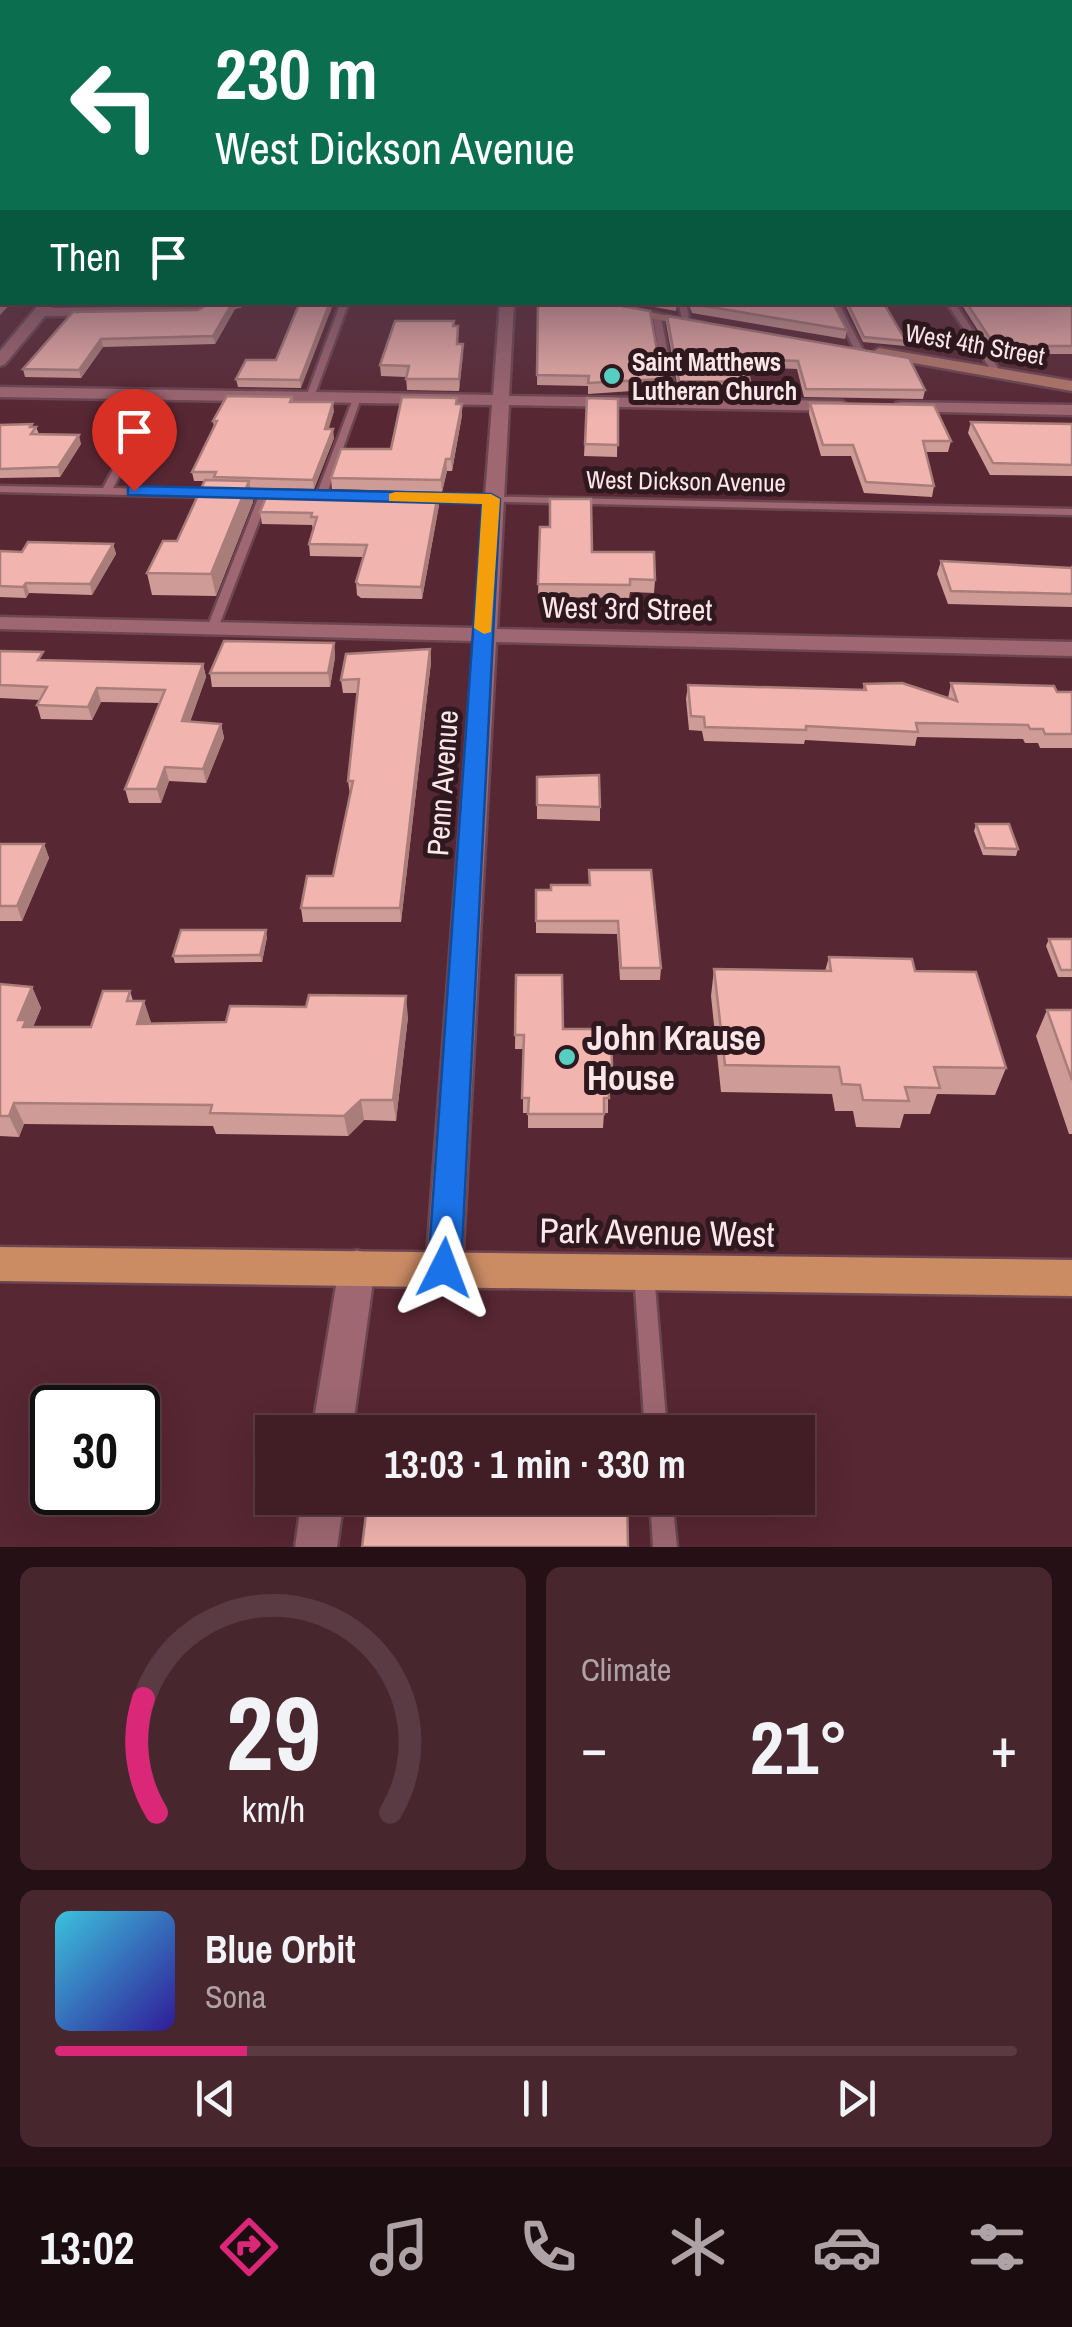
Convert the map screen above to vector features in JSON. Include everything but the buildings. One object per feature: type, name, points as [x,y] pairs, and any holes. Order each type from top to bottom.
[{"type":"main road","points":[[590,305],[706,325]]},
{"type":"main road","name":"West 4th Street","points":[[840,347],[1072,386]]},
{"type":"main road","name":"Park Avenue West","points":[[0,1264],[1072,1278]]},
{"type":"street","name":"Penn Avenue","points":[[444,1268],[491,499],[507,305]]},
{"type":"street","points":[[0,361],[7,344],[45,307],[199,312]]},
{"type":"street","points":[[0,392],[852,406]]},
{"type":"street","points":[[892,407],[1072,410]]},
{"type":"street","name":"West 3rd Street","points":[[0,622],[1072,649]]},
{"type":"street","points":[[335,1415],[357,1267]]},
{"type":"street","points":[[316,1547],[321,1515]]},
{"type":"lane","points":[[310,397],[344,305]]},
{"type":"lane","points":[[683,305],[687,322]]},
{"type":"lane","points":[[836,305],[859,350]]},
{"type":"lane","points":[[952,305],[998,374]]},
{"type":"lane","points":[[658,317],[672,403]]},
{"type":"lane","points":[[107,490],[158,394]]},
{"type":"lane","points":[[320,496],[357,398]]},
{"type":"lane","points":[[0,489],[340,496]]},
{"type":"lane","points":[[213,628],[264,495]]},
{"type":"lane","name":"West Dickson Avenue","points":[[416,498],[1072,512]]},
{"type":"lane","points":[[644,1272],[655,1415]]},
{"type":"lane","points":[[662,1515],[665,1547]]},
{"type":"slow traffic","points":[[395,497],[491,499],[484,628]]},
{"type":"place","name":"Saint Matthews Lutheran Church","points":[[612,376]]},
{"type":"place","name":"John Krause House","points":[[567,1057]]},
{"type":"route","points":[[134,491],[491,499],[444,1268]]}]
